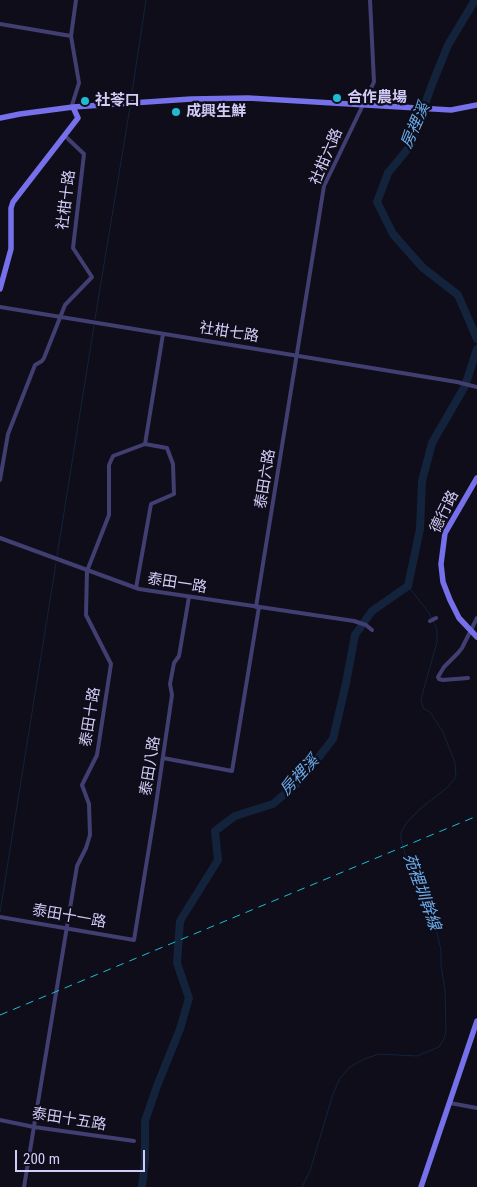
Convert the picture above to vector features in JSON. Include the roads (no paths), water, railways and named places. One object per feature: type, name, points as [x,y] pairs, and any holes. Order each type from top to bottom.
[{"type":"street","points":[[0,289],[11,249],[11,208],[13,202],[78,118],[72,105],[79,83],[71,36],[76,0]]},
{"type":"street","name":"社柑六路","points":[[297,356],[324,186],[374,82],[370,0]]},
{"type":"street","points":[[0,24],[71,36]]},
{"type":"street","points":[[0,118],[73,108],[191,99],[248,98],[451,110],[477,105]]},
{"type":"street","name":"社柑十路","points":[[61,317],[65,305],[92,277],[73,248],[84,154],[64,136]]},
{"type":"street","name":"社柑七路","points":[[0,307],[454,381],[477,387]]},
{"type":"street","points":[[0,480],[8,434],[35,365],[44,358],[61,317]]},
{"type":"street","points":[[136,588],[151,504],[174,494],[173,464],[167,448],[145,444],[163,334]]},
{"type":"street","name":"泰田六路","points":[[163,758],[232,771],[297,356]]},
{"type":"street","name":"泰田十路","points":[[24,1187],[77,866],[90,835],[89,804],[82,785],[97,755],[110,664],[86,615],[87,570],[109,515],[109,465],[113,456],[145,444]]},
{"type":"street","name":"德行路","points":[[477,478],[445,534],[441,564],[443,582],[450,600],[459,618],[477,637]]},
{"type":"street","name":"泰田一路","points":[[0,538],[136,588],[358,622],[372,630]]},
{"type":"street","name":"泰田八路","points":[[134,940],[172,695],[170,684],[174,663],[180,656],[188,597]]},
{"type":"street","points":[[430,621],[436,618]]},
{"type":"street","points":[[468,678],[443,680],[438,677],[444,667],[462,648],[477,618]]},
{"type":"street","name":"泰田十一路","points":[[0,917],[134,940]]},
{"type":"street","points":[[421,1187],[477,1021]]},
{"type":"street","points":[[450,1103],[477,1108]]},
{"type":"street","name":"泰田十五路","points":[[0,1120],[34,1127],[134,1141]]},
{"type":"waterway","points":[[131,99],[146,0]]},
{"type":"waterway","name":"房裡溪","points":[[475,0],[448,45],[411,145],[388,173],[377,202],[393,234],[422,267],[458,295],[477,339]]},
{"type":"waterway","points":[[95,319],[130,107]]},
{"type":"waterway","points":[[57,556],[94,326]]},
{"type":"waterway","name":"房裡溪","points":[[142,1187],[145,1161],[145,1121],[180,1029],[189,998],[177,963],[180,921],[218,860],[215,831],[235,816],[273,804],[299,782],[333,739],[355,635],[372,611],[408,586],[420,529],[422,481],[432,443],[465,386],[477,349]]},
{"type":"waterway","points":[[0,912],[56,563]]},
{"type":"waterway","name":"苑裡圳幹線","points":[[408,586],[431,618]]},
{"type":"waterway","name":"苑裡圳幹線","points":[[302,1187],[310,1171],[333,1094],[340,1078],[350,1067],[364,1059],[379,1054],[417,1056],[439,1047],[446,1031],[445,990],[441,950],[433,917],[424,902],[401,840],[401,832],[407,822],[421,808],[448,787],[456,777],[455,763],[443,732],[430,712],[423,708],[421,699],[437,642],[437,629],[433,621]]},
{"type":"railway","points":[[0,1015],[477,816]]},
{"type":"place","name":"合作農場","points":[[337,98]]},
{"type":"place","name":"社苓口","points":[[85,101]]},
{"type":"place","name":"成興生鮮","points":[[176,112]]}]
